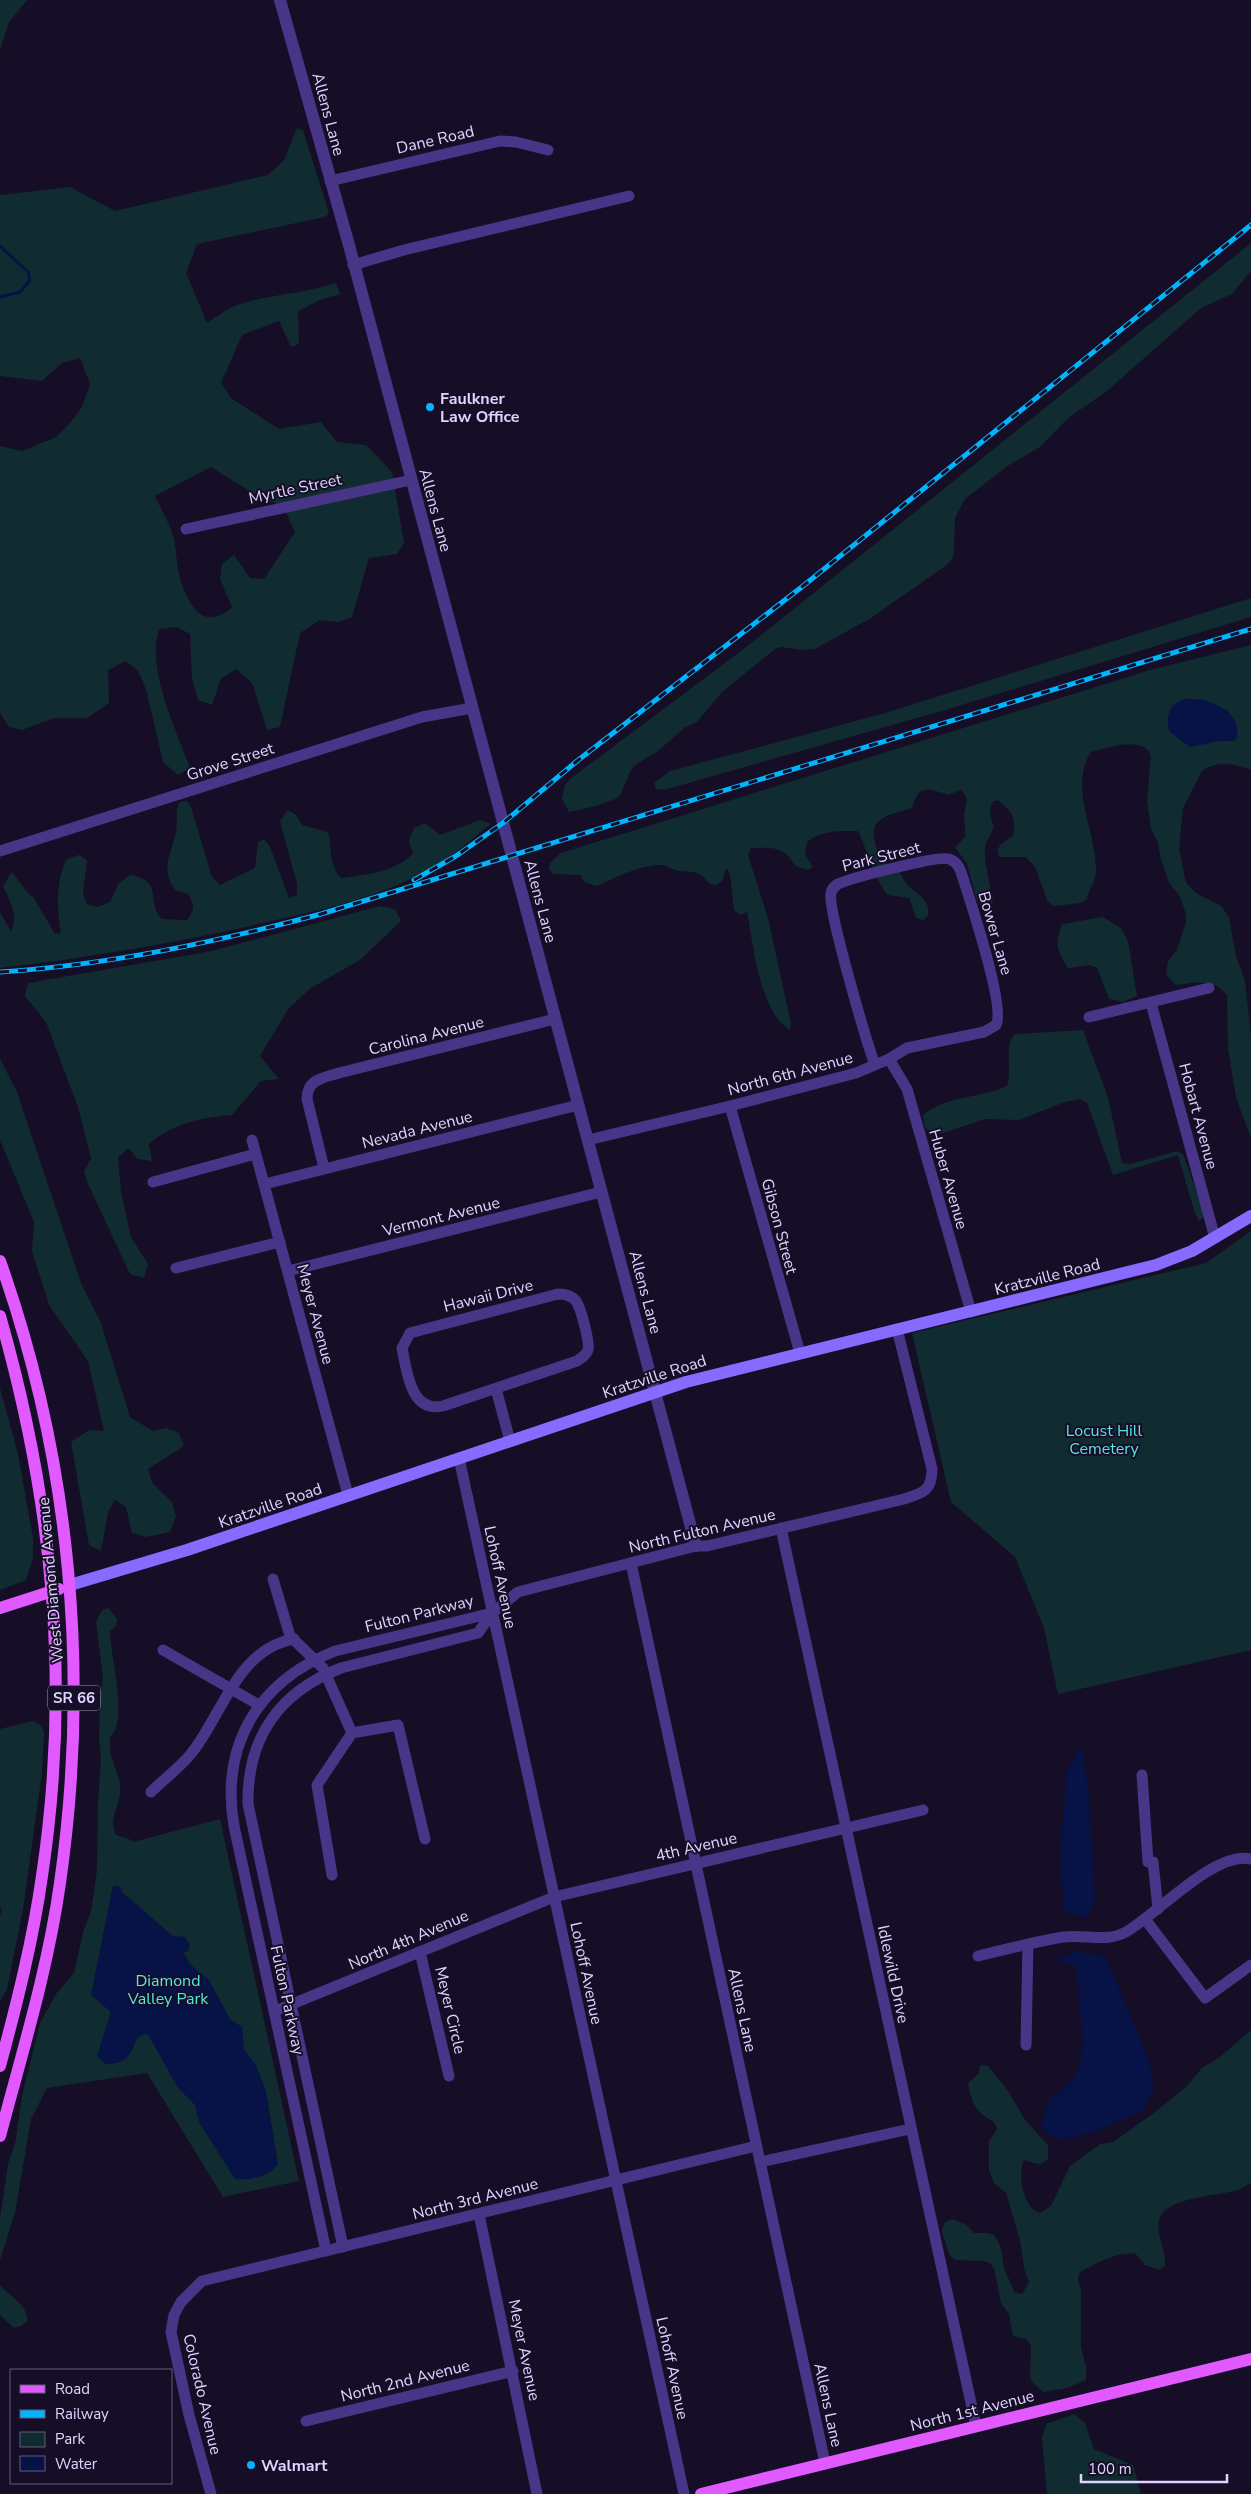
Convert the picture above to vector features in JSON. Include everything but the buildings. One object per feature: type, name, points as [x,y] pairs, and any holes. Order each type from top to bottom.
[{"type":"main road","name":"Kratzville Road","points":[[70,1585],[187,1550],[656,1392],[718,1373],[1156,1265],[1192,1251],[1251,1216]]},
{"type":"main road","name":"West Diamond Avenue","points":[[0,1261],[25,1337],[49,1433],[64,1526],[70,1585],[74,1675],[73,1745],[69,1809],[60,1885],[34,2011],[0,2136]]},
{"type":"main road","name":"West Diamond Avenue","points":[[0,1316],[19,1383],[42,1498],[53,1591],[56,1724],[48,1832],[33,1931],[0,2066]]},
{"type":"main road","points":[[0,1608],[70,1585]]},
{"type":"main road","name":"North 1st Avenue","points":[[701,2494],[1251,2359]]},
{"type":"street","name":"Allens Lane","points":[[280,0],[411,480],[696,1546]]},
{"type":"street","name":"Dane Road","points":[[330,181],[500,141],[516,142],[548,150]]},
{"type":"street","points":[[353,265],[404,250],[629,196]]},
{"type":"street","name":"Myrtle Street","points":[[186,529],[411,480]]},
{"type":"street","name":"Grove Street","points":[[0,851],[422,717],[472,708]]},
{"type":"street","name":"Park Street","points":[[875,1065],[836,925],[831,894],[838,884],[945,858]]},
{"type":"street","name":"Bower Lane","points":[[945,858],[955,862],[962,872],[997,1000],[999,1015],[996,1025]]},
{"type":"street","points":[[1088,1017],[1209,988]]},
{"type":"street","name":"Hobart Avenue","points":[[1151,1003],[1215,1238]]},
{"type":"street","name":"Carolina Avenue","points":[[324,1168],[307,1099],[308,1089],[317,1080],[555,1019]]},
{"type":"street","name":"North 6th Avenue","points":[[588,1140],[730,1106],[856,1072],[890,1059],[907,1048],[984,1032],[996,1025]]},
{"type":"street","name":"Huber Avenue","points":[[890,1059],[907,1089],[971,1312]]},
{"type":"street","name":"Nevada Avenue","points":[[264,1184],[578,1105]]},
{"type":"street","name":"Gibson Street","points":[[730,1106],[800,1353]]},
{"type":"street","name":"Meyer Avenue","points":[[252,1140],[348,1495]]},
{"type":"street","points":[[153,1182],[255,1154]]},
{"type":"street","name":"Vermont Avenue","points":[[288,1271],[601,1192]]},
{"type":"street","points":[[176,1268],[280,1242]]},
{"type":"street","name":"Hawaii Drive","points":[[558,1294],[567,1295],[574,1299],[579,1308],[588,1342],[586,1354],[577,1361],[496,1389],[435,1408],[421,1404],[414,1392],[404,1354],[403,1343],[407,1335],[414,1330],[558,1294]]},
{"type":"street","name":"North Fulton Avenue","points":[[492,1613],[518,1592],[696,1546],[707,1546],[904,1499],[926,1490],[932,1481],[932,1469],[897,1329]]},
{"type":"street","points":[[496,1389],[510,1441]]},
{"type":"street","name":"Lohoff Avenue","points":[[459,1458],[684,2494]]},
{"type":"street","name":"Idlewild Drive","points":[[781,1528],[976,2426]]},
{"type":"street","name":"Allens Lane","points":[[631,1563],[825,2463]]},
{"type":"street","points":[[274,1579],[287,1629],[294,1639],[315,1659],[326,1674],[352,1733]]},
{"type":"street","name":"Fulton Parkway","points":[[326,2251],[231,1806],[230,1783],[236,1751],[259,1705],[278,1683],[315,1659],[335,1650],[492,1613]]},
{"type":"street","name":"Fulton Parkway","points":[[343,2247],[252,1822],[248,1784],[253,1756],[273,1716],[290,1696],[326,1674],[341,1668],[478,1633],[492,1613]]},
{"type":"street","points":[[151,1792],[190,1755],[240,1674],[262,1652],[294,1639]]},
{"type":"street","points":[[163,1650],[259,1705]]},
{"type":"street","points":[[332,1875],[316,1785],[352,1733],[398,1725],[425,1839]]},
{"type":"street","points":[[1142,1775],[1148,1862],[1153,1862],[1158,1909]]},
{"type":"street","points":[[846,1828],[923,1810]]},
{"type":"street","name":"4th Avenue","points":[[554,1896],[846,1828]]},
{"type":"street","points":[[978,1956],[1028,1944],[1074,1936],[1111,1938],[1125,1932],[1145,1919],[1213,1867],[1239,1858],[1251,1860]]},
{"type":"street","name":"North 4th Avenue","points":[[274,2011],[554,1896]]},
{"type":"street","points":[[1145,1919],[1205,1998],[1251,1965]]},
{"type":"street","points":[[1026,2045],[1028,1944]]},
{"type":"street","name":"Meyer Circle","points":[[420,1952],[449,2076]]},
{"type":"street","points":[[760,2162],[910,2129]]},
{"type":"street","name":"North 3rd Avenue","points":[[202,2281],[756,2146]]},
{"type":"street","name":"Meyer Avenue","points":[[479,2214],[537,2494]]},
{"type":"street","name":"Colorado Avenue","points":[[202,2281],[181,2302],[174,2315],[171,2332],[189,2415],[211,2494]]},
{"type":"street","name":"North 2nd Avenue","points":[[306,2421],[513,2371]]},
{"type":"green space","points":[[0,0],[27,0],[9,22],[0,50]]},
{"type":"green space","points":[[297,128],[303,130],[329,213],[325,217],[197,244],[186,273],[207,323],[225,311],[249,301],[312,290],[336,283],[340,294],[320,300],[298,311],[299,344],[291,347],[279,321],[242,335],[221,383],[231,398],[279,429],[321,422],[337,442],[366,445],[392,472],[404,543],[397,554],[369,558],[352,617],[339,622],[320,620],[300,633],[280,727],[267,730],[252,683],[236,669],[221,679],[212,705],[198,700],[192,679],[190,634],[177,627],[159,629],[156,645],[156,662],[159,680],[164,699],[190,768],[178,775],[163,762],[146,689],[138,671],[126,661],[108,670],[109,703],[87,718],[54,718],[22,730],[9,727],[0,713],[0,446],[22,451],[56,437],[82,407],[90,384],[80,358],[62,363],[42,381],[0,376],[0,195],[70,187],[115,211],[268,175],[284,160]],"holes":[[[211,467],[257,496],[283,506],[295,532],[264,579],[250,578],[234,555],[222,564],[220,579],[232,607],[222,614],[213,617],[205,616],[193,606],[183,588],[173,536],[155,496]]]},
{"type":"green space","points":[[1251,243],[1251,271],[1232,294],[1201,308],[1107,391],[1068,418],[1040,447],[1009,465],[965,499],[955,518],[954,552],[948,564],[871,618],[815,649],[802,650],[781,647],[775,649],[722,692],[697,722],[684,728],[658,751],[635,765],[620,795],[615,799],[596,806],[569,812],[562,799],[565,785],[570,779],[745,648]]},
{"type":"green space","points":[[1251,598],[1251,617],[945,710],[664,790],[656,789],[654,783],[670,771],[885,713]]},
{"type":"green space","points":[[1251,645],[1251,770],[1220,764],[1202,771],[1183,808],[1179,849],[1186,883],[1196,893],[1221,906],[1229,917],[1236,956],[1245,981],[1251,1035],[1251,1138],[1236,1098],[1228,1048],[1227,996],[1217,986],[1211,984],[1176,985],[1166,975],[1168,961],[1177,950],[1186,922],[1186,914],[1179,895],[1169,883],[1160,856],[1158,842],[1151,829],[1147,801],[1151,756],[1141,746],[1133,744],[1115,746],[1091,752],[1085,765],[1082,780],[1083,795],[1095,856],[1096,871],[1087,899],[1081,903],[1054,906],[1048,902],[1035,867],[1026,857],[999,857],[997,850],[1001,844],[1013,836],[1014,819],[998,800],[992,802],[990,809],[994,827],[985,846],[985,860],[993,902],[989,908],[982,907],[976,898],[967,864],[955,847],[965,837],[964,816],[967,799],[961,790],[948,795],[929,790],[921,791],[912,808],[883,818],[874,827],[875,843],[883,861],[890,865],[898,866],[906,882],[925,901],[928,916],[923,920],[916,918],[909,898],[888,895],[883,889],[858,831],[825,833],[807,842],[805,855],[813,867],[807,870],[796,865],[782,851],[769,848],[751,848],[748,855],[768,918],[791,1023],[790,1030],[771,1009],[755,958],[747,912],[740,915],[734,910],[730,874],[726,868],[722,881],[717,885],[710,884],[696,873],[661,865],[637,869],[597,886],[584,882],[581,875],[553,874],[549,869],[550,863],[561,853],[1150,670]],"holes":[[[1227,709],[1238,733],[1234,741],[1217,741],[1202,745]]]},
{"type":"green space","points":[[187,801],[192,810],[212,877],[220,885],[255,868],[258,842],[264,839],[270,847],[289,898],[297,895],[297,884],[280,821],[288,810],[296,815],[302,825],[328,832],[334,868],[341,878],[380,872],[406,859],[413,853],[409,841],[414,828],[425,823],[440,835],[480,820],[491,824],[453,854],[421,874],[359,899],[238,929],[171,942],[103,954],[0,968],[0,912],[11,931],[14,920],[13,908],[3,886],[12,872],[34,898],[55,934],[61,933],[58,895],[60,877],[67,859],[79,855],[87,860],[83,893],[87,904],[97,907],[110,902],[118,884],[130,875],[141,878],[151,887],[157,912],[162,919],[187,920],[193,910],[192,900],[187,893],[176,891],[168,876],[167,869],[176,833],[179,802]]},
{"type":"green space","points":[[380,906],[395,909],[401,921],[360,960],[311,988],[289,1008],[260,1056],[279,1079],[261,1081],[232,1115],[188,1123],[178,1126],[158,1137],[149,1144],[152,1161],[137,1159],[129,1148],[118,1157],[121,1192],[131,1237],[148,1264],[144,1278],[130,1274],[88,1184],[84,1171],[91,1159],[79,1110],[46,1022],[25,996],[28,983],[212,951]]},
{"type":"green space","points":[[1103,917],[1121,928],[1128,941],[1137,996],[1123,1002],[1109,999],[1097,968],[1090,965],[1068,968],[1058,947],[1057,942],[1062,924]]},
{"type":"green space","points":[[1083,1030],[1108,1097],[1122,1163],[1131,1164],[1177,1151],[1183,1154],[1205,1216],[1199,1221],[1178,1155],[1113,1175],[1087,1103],[1080,1099],[1065,1102],[1019,1120],[985,1119],[937,1135],[925,1128],[923,1115],[932,1109],[953,1100],[1007,1086],[1009,1078],[1009,1047],[1014,1034]]},
{"type":"green space","points":[[0,1059],[17,1092],[81,1283],[101,1323],[130,1417],[153,1431],[166,1428],[179,1433],[184,1446],[148,1469],[152,1483],[172,1502],[176,1516],[170,1532],[146,1537],[132,1533],[126,1507],[115,1500],[108,1512],[101,1551],[89,1545],[71,1442],[89,1430],[104,1431],[88,1361],[49,1305],[32,1251],[34,1222],[0,1140]]},
{"type":"green space","name":"Locust Hill Cemetery","points":[[1251,1231],[1251,1650],[1058,1694],[1044,1628],[1015,1557],[951,1502],[912,1333],[1206,1263]]},
{"type":"green space","points":[[0,1388],[18,1454],[33,1538],[33,1558],[26,1580],[0,1590]]},
{"type":"green space","name":"Diamond Valley Park","points":[[109,1608],[117,1619],[116,1626],[110,1631],[117,1687],[118,1717],[115,1729],[110,1737],[110,1745],[120,1787],[113,1823],[114,1829],[116,1835],[133,1842],[220,1819],[299,2181],[223,2197],[147,2073],[47,2088],[31,2119],[15,2213],[0,2260],[0,2219],[8,2164],[15,2144],[22,2096],[40,2023],[56,1994],[74,1973],[83,1932],[91,1912],[97,1870],[98,1801],[101,1760],[99,1739],[100,1698],[103,1678],[96,1622],[102,1610]]},
{"type":"green space","points":[[33,1721],[41,1725],[44,1733],[42,1773],[23,1909],[7,1989],[0,2002],[0,1916],[2,1909],[0,1908],[0,1729]]},
{"type":"green space","points":[[1251,2030],[1251,2183],[1238,2190],[1181,2202],[1163,2213],[1158,2227],[1165,2266],[1159,2270],[1145,2265],[1136,2254],[1121,2254],[1080,2272],[1078,2278],[1081,2291],[1081,2347],[1086,2367],[1086,2380],[1067,2388],[1043,2392],[1032,2382],[1030,2376],[1031,2345],[1026,2339],[1013,2336],[1009,2314],[1001,2303],[994,2268],[990,2263],[984,2261],[956,2260],[950,2256],[943,2236],[942,2229],[945,2222],[952,2219],[965,2224],[974,2233],[989,2233],[995,2236],[1001,2248],[1004,2268],[1015,2293],[1022,2294],[1029,2282],[1024,2268],[1020,2240],[1006,2193],[994,2183],[989,2170],[989,2141],[997,2129],[994,2122],[983,2115],[976,2107],[968,2083],[979,2073],[980,2066],[987,2065],[1008,2091],[1025,2120],[1048,2145],[1048,2159],[1037,2164],[1024,2160],[1021,2174],[1023,2190],[1029,2205],[1040,2213],[1051,2206],[1070,2166],[1100,2144],[1113,2142],[1154,2113],[1187,2086],[1202,2068],[1220,2057]]},
{"type":"green space","points":[[0,2285],[25,2310],[27,2321],[21,2326],[14,2328],[0,2315]]},
{"type":"green space","points":[[1074,2414],[1085,2423],[1094,2449],[1133,2465],[1141,2494],[1047,2494],[1042,2438],[1046,2424]]},
{"type":"water","points":[[1183,699],[1198,699],[1213,703],[1227,711],[1236,723],[1236,740],[1217,741],[1190,747],[1170,732],[1168,719],[1173,706]]},
{"type":"water","points":[[1082,1746],[1089,1798],[1095,1899],[1087,1918],[1064,1912],[1060,1858],[1067,1770]]},
{"type":"water","points":[[113,1885],[121,1887],[122,1892],[173,1936],[185,1937],[190,1945],[188,1951],[183,1953],[192,1966],[209,1980],[230,2019],[242,2027],[244,2049],[256,2065],[266,2091],[278,2164],[265,2175],[235,2179],[199,2122],[195,2105],[178,2088],[149,2036],[145,2034],[137,2038],[132,2050],[123,2061],[106,2064],[97,2056],[111,2012],[91,1995]]},
{"type":"water","points":[[1075,1951],[1105,1956],[1148,2057],[1154,2089],[1143,2110],[1098,2131],[1058,2141],[1041,2128],[1047,2103],[1076,2075],[1083,2046],[1076,1965],[1054,1961]]},
{"type":"waterway","points":[[0,246],[28,272],[30,280],[20,292],[0,297]]},
{"type":"railway","points":[[414,880],[456,856],[503,823],[577,761],[803,586],[1251,225]]},
{"type":"railway","points":[[0,972],[81,964],[162,951],[242,934],[321,914],[1251,629]]},
{"type":"place","name":"Faulkner Law Office","points":[[430,407]]},
{"type":"place","name":"Walmart","points":[[251,2465]]}]
